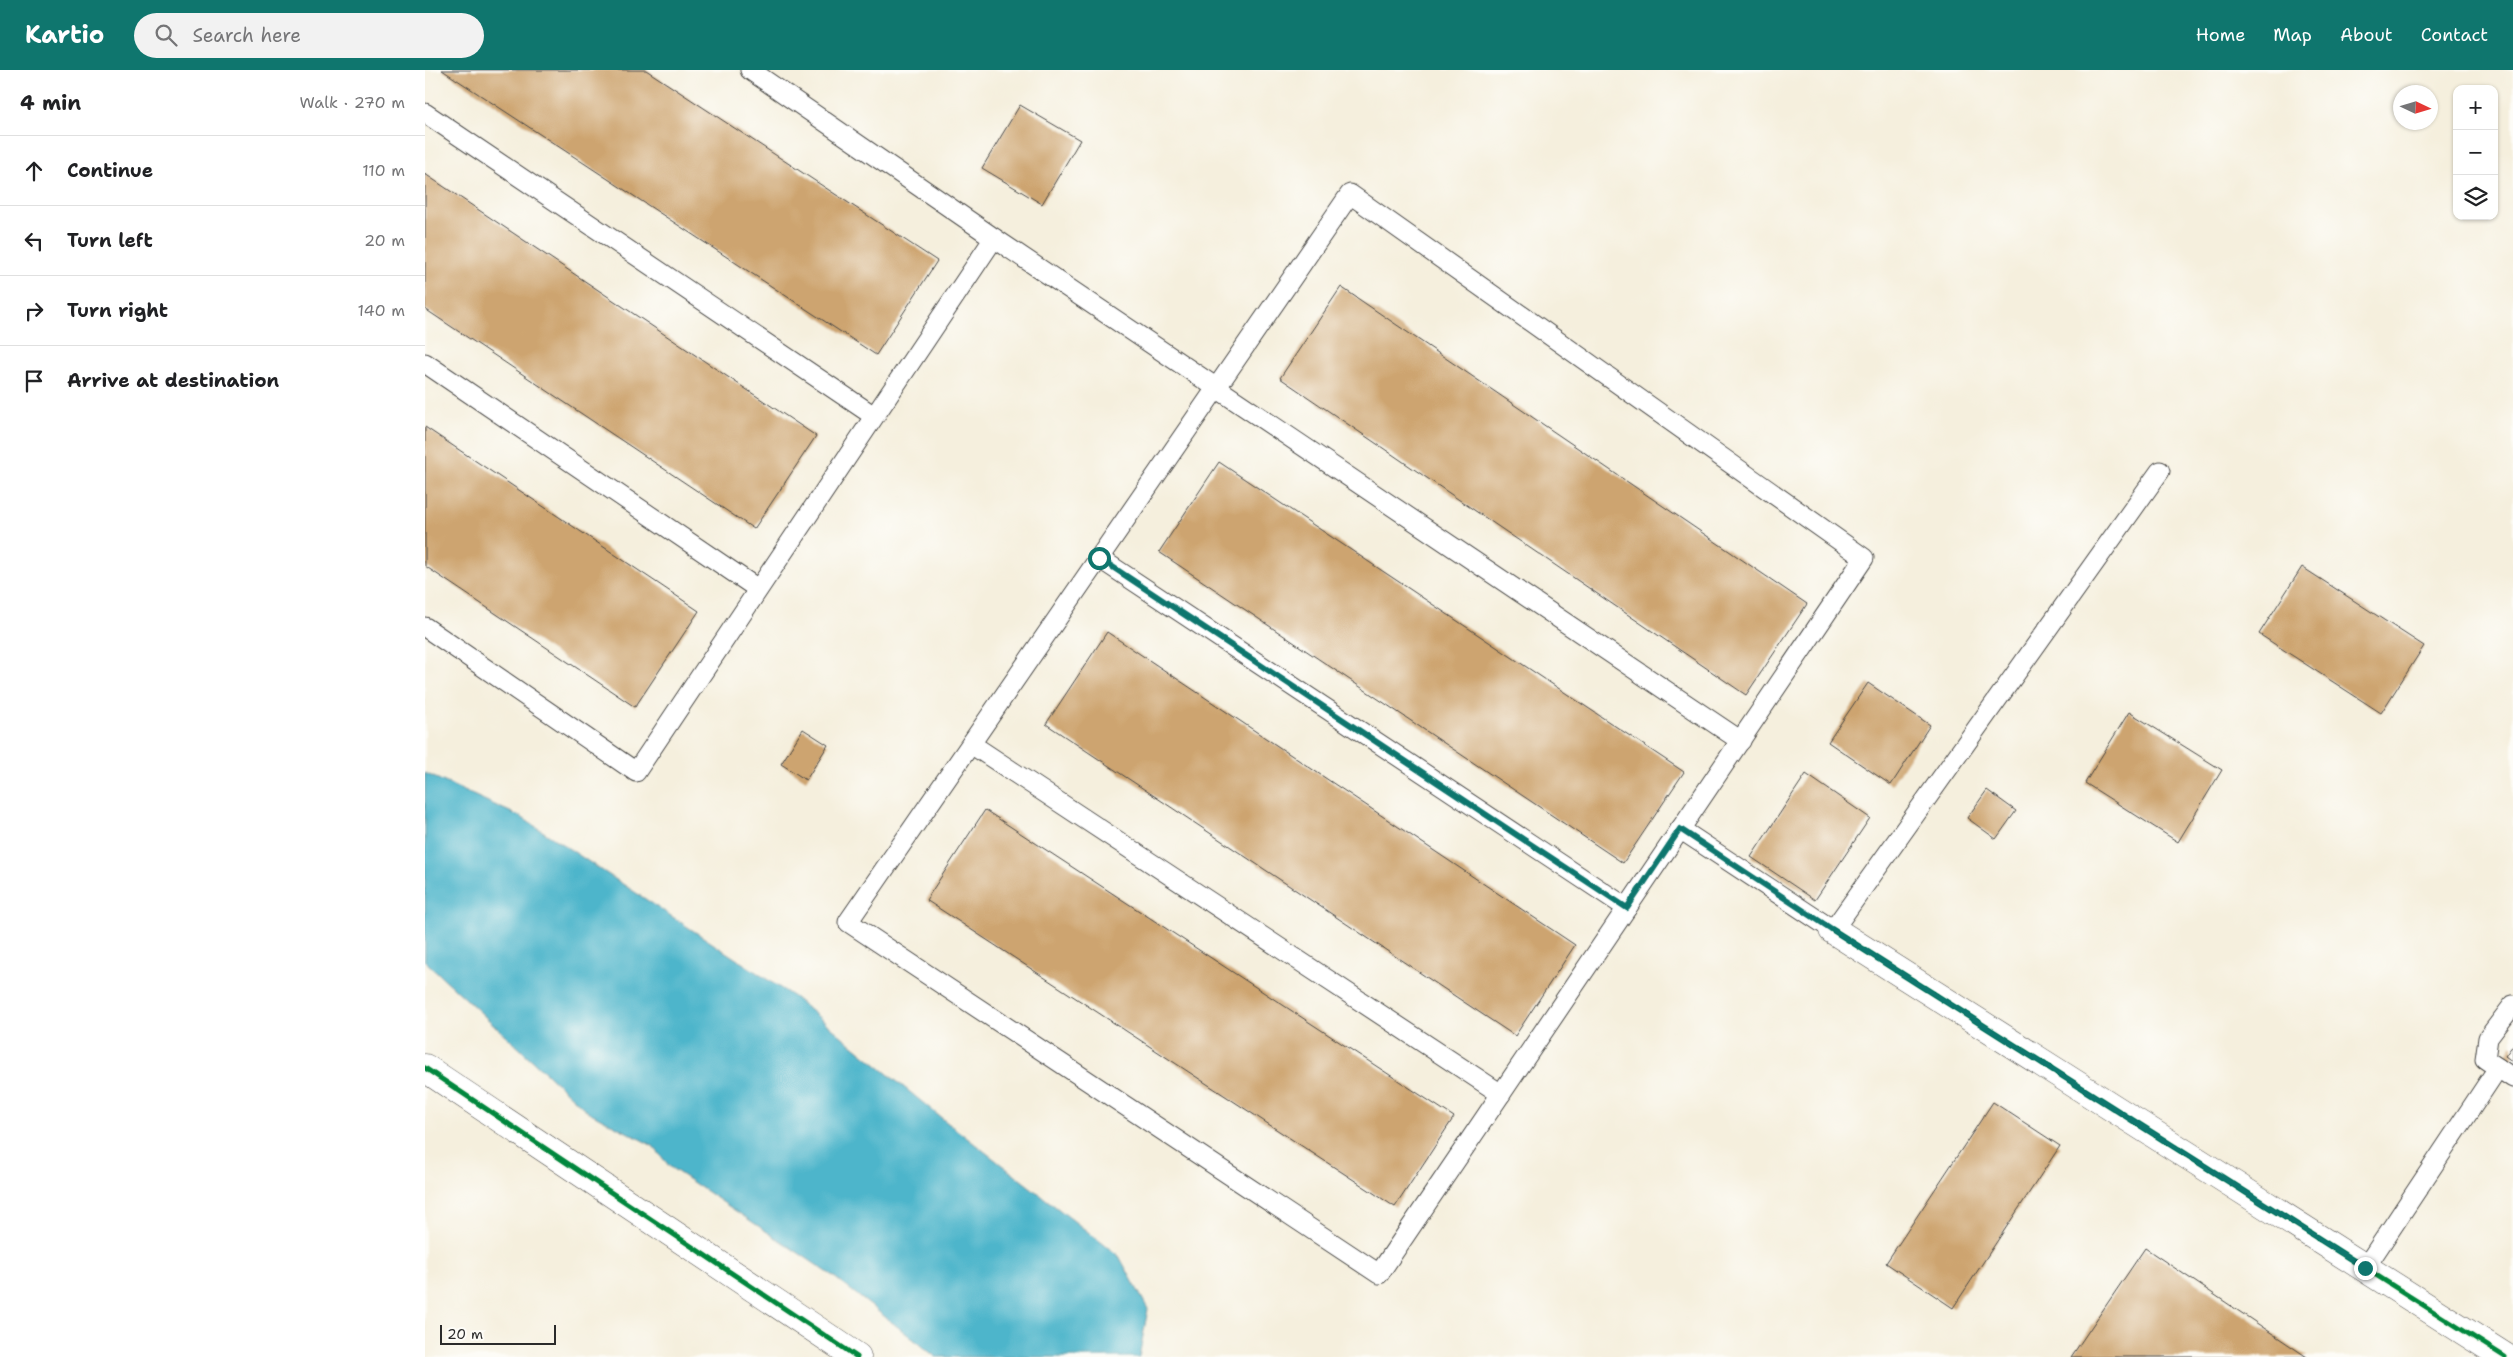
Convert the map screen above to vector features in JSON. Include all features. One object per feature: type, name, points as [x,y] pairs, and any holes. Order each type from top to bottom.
[{"type":"street","points":[[1833,930],[2505,1357]]},
{"type":"street","points":[[425,1068],[857,1357]]},
{"type":"lane","points":[[749,70],[994,238],[1741,741]]},
{"type":"lane","points":[[425,113],[874,416]]},
{"type":"lane","points":[[1350,194],[1864,558],[1379,1274],[848,922],[1217,387],[1350,194]]},
{"type":"lane","points":[[425,627],[636,772],[994,238]]},
{"type":"lane","points":[[425,363],[759,588]]},
{"type":"lane","points":[[1680,829],[1833,930],[2161,471]]},
{"type":"lane","points":[[1099,558],[1627,908]]},
{"type":"lane","points":[[971,744],[1501,1094]]},
{"type":"lane","points":[[2365,1268],[2506,1073],[2485,1059],[2488,1038],[2513,1005]]},
{"type":"water","points":[[425,773],[521,817],[794,997],[944,1120],[1119,1256],[1148,1309],[1139,1357],[936,1357],[833,1276],[670,1167],[653,1146],[587,1111],[425,961]]},
{"type":"building","points":[[442,70],[646,70],[937,261],[876,355]]},
{"type":"building","points":[[1020,105],[1080,140],[1042,204],[982,168]]},
{"type":"building","points":[[425,174],[816,436],[754,529],[425,309]]},
{"type":"building","points":[[1341,287],[1807,604],[1746,695],[1280,378]]},
{"type":"building","points":[[425,427],[699,611],[635,707],[425,566]]},
{"type":"building","points":[[1219,462],[1684,772],[1623,863],[1159,552]]},
{"type":"building","points":[[2302,567],[2424,646],[2381,713],[2259,634]]},
{"type":"building","points":[[1107,632],[1575,945],[1515,1036],[1046,724]]},
{"type":"building","points":[[1868,683],[1930,725],[1891,785],[1828,742]]},
{"type":"building","points":[[2129,712],[2222,770],[2178,842],[2085,783]]},
{"type":"building","points":[[803,729],[828,745],[806,780],[781,764]]},
{"type":"building","points":[[1806,774],[1870,818],[1815,900],[1751,857]]},
{"type":"building","points":[[1987,790],[2016,811],[1996,839],[1967,818]]},
{"type":"building","points":[[985,810],[1454,1117],[1395,1207],[926,900]]},
{"type":"building","points":[[2513,1045],[2513,1062],[2505,1056]]},
{"type":"building","points":[[1993,1102],[2060,1146],[1953,1308],[1886,1263]]},
{"type":"building","points":[[2145,1248],[2307,1357],[2071,1357]]},
{"type":"cycle path","points":[[1833,930],[2505,1357]]},
{"type":"cycle path","points":[[425,1068],[857,1357]]},
{"type":"route","points":[[1099,558],[1627,908],[1680,829],[1833,930],[2365,1268]]}]
